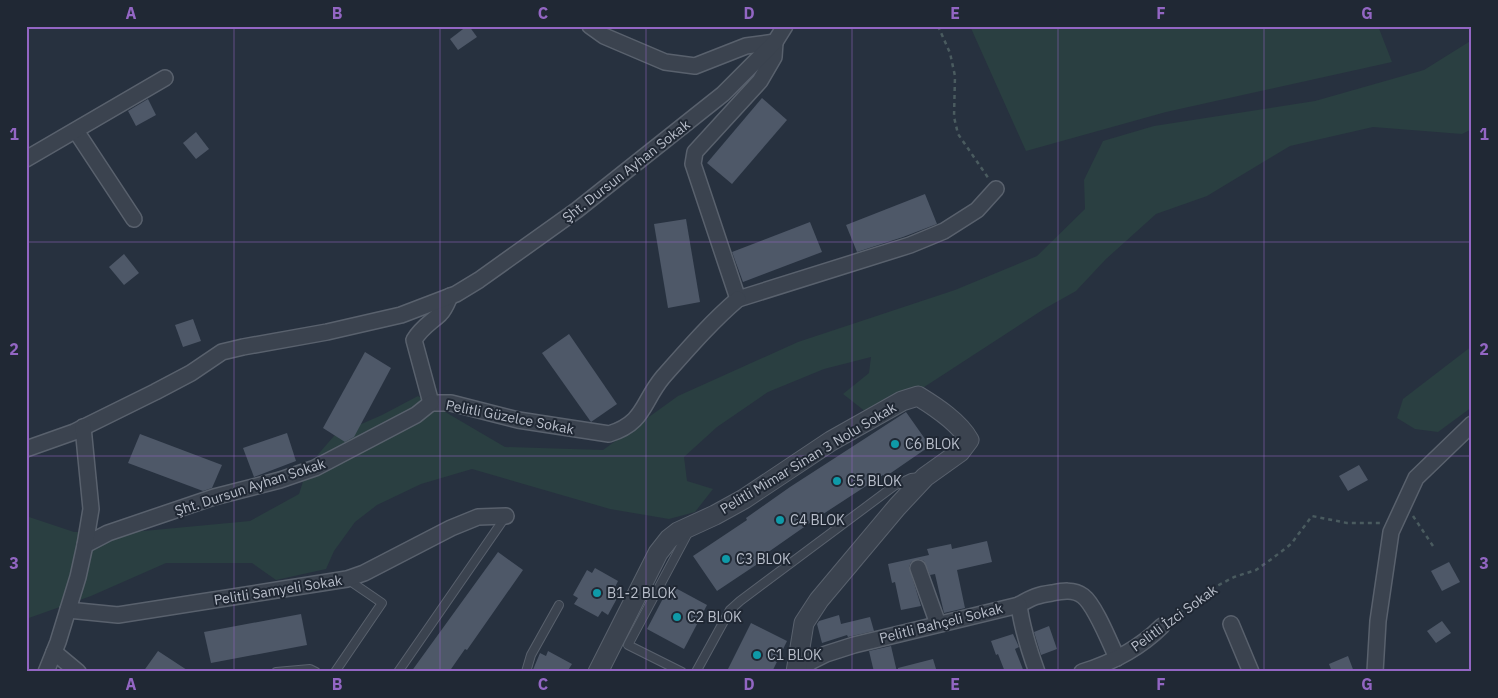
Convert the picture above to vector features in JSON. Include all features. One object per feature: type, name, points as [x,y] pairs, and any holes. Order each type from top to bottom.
[{"type":"street","points":[[590,26],[604,36],[665,62],[695,66],[746,46],[775,42],[774,57],[760,81],[695,152],[693,164],[738,299]]},
{"type":"street","name":"Şht. Dursun Ayhan Sokak","points":[[26,449],[83,427],[155,392],[222,352],[327,332],[401,315],[450,296],[479,280],[577,210],[723,94],[775,42],[785,26]]},
{"type":"street","points":[[26,159],[165,78]]},
{"type":"street","points":[[76,131],[134,219]]},
{"type":"street","name":"Pelitli Güzelce Sokak","points":[[431,404],[451,404],[518,420],[609,434],[622,430],[634,422],[661,380],[690,346],[714,320],[738,299],[910,245],[944,231],[977,210],[996,189]]},
{"type":"street","name":"Şht. Dursun Ayhan Sokak","points":[[86,545],[108,533],[214,497],[256,487],[315,468],[416,415],[431,404],[414,340],[420,330],[445,309],[450,296]]},
{"type":"street","name":"Pelitli Mimar Sinan 3 Nolu Sokak","points":[[598,672],[658,553],[669,538],[744,499],[847,432],[902,401],[918,396],[964,430],[969,440],[960,452],[924,477],[818,600],[804,624],[796,672]]},
{"type":"street","points":[[1375,672],[1378,621],[1391,532],[1394,524],[1416,478],[1472,424]]},
{"type":"street","points":[[46,672],[68,610],[86,545],[91,509],[83,427]]},
{"type":"street","name":"Pelitli Samyeli Sokak","points":[[68,610],[118,615],[347,580],[451,528],[478,517],[506,516]]},
{"type":"street","points":[[918,568],[938,624]]},
{"type":"street","points":[[1020,605],[1032,596],[1058,592],[1070,591],[1082,596],[1090,604],[1117,658]]},
{"type":"street","name":"Pelitli Bahçeli Sokak","points":[[801,672],[806,665],[826,654],[854,645],[1020,605],[1023,627],[1038,672]]},
{"type":"street","points":[[1231,624],[1252,672]]},
{"type":"street","name":"Pelitli İzci Sokak","points":[[1082,672],[1102,666],[1117,658],[1149,639],[1162,626]]},
{"type":"street","points":[[54,652],[78,672]]},
{"type":"lane","points":[[696,672],[730,610],[740,601],[894,486],[912,478],[924,477]]},
{"type":"lane","points":[[398,672],[506,516]]},
{"type":"lane","points":[[682,672],[628,645],[692,525]]},
{"type":"lane","points":[[335,672],[382,602],[347,580]]},
{"type":"lane","points":[[526,672],[531,655],[559,605]]},
{"type":"lane","points":[[276,672],[310,669],[316,672]]},
{"type":"path","points":[[938,26],[950,54],[955,76],[954,117],[958,134],[996,189]]},
{"type":"path","points":[[1404,502],[1435,549]]},
{"type":"path","name":"Pelitli İzci Sokak","points":[[1162,626],[1200,596],[1234,578],[1256,570],[1273,558],[1291,544],[1312,516],[1347,523],[1374,522],[1394,524]]},
{"type":"green space","points":[[970,26],[1378,26],[1392,62],[1166,112],[1026,151]]},
{"type":"green space","points":[[1472,40],[1472,129],[1462,134],[1373,127],[1290,146],[1207,196],[1156,214],[1106,259],[1076,291],[1044,309],[915,393],[866,412],[843,394],[869,373],[871,357],[824,369],[768,392],[717,427],[684,457],[687,481],[713,489],[695,512],[669,519],[610,509],[472,469],[421,484],[377,505],[355,522],[334,551],[326,569],[276,580],[252,563],[166,563],[91,596],[26,619],[26,516],[74,532],[133,532],[250,521],[299,494],[308,466],[334,436],[382,415],[418,396],[505,447],[603,450],[678,396],[798,342],[955,290],[1037,256],[1085,209],[1084,180],[1103,141],[1154,126],[1315,101],[1424,70]]},
{"type":"green space","points":[[1472,346],[1472,407],[1438,432],[1415,429],[1397,418],[1403,399]]},
{"type":"building","points":[[467,26],[477,37],[458,50],[450,39]]},
{"type":"building","points":[[762,98],[787,120],[732,184],[707,163]]},
{"type":"building","points":[[148,99],[156,115],[136,126],[128,111]]},
{"type":"building","points":[[196,132],[209,149],[196,159],[183,143]]},
{"type":"building","points":[[925,194],[937,224],[857,252],[846,225]]},
{"type":"building","points":[[686,219],[700,302],[668,308],[654,224]]},
{"type":"building","points":[[810,222],[822,252],[743,282],[732,252]]},
{"type":"building","points":[[124,254],[139,273],[124,285],[109,267]]},
{"type":"building","points":[[193,319],[201,341],[183,347],[175,325]]},
{"type":"building","points":[[569,334],[617,404],[591,422],[542,353]]},
{"type":"building","points":[[365,352],[391,368],[354,437],[345,442],[323,428]]},
{"type":"building","points":[[906,412],[930,446],[885,477],[883,475],[817,518],[757,560],[759,563],[717,591],[693,556],[747,520],[746,518],[790,487]]},
{"type":"building","points":[[287,433],[296,461],[254,477],[243,448]]},
{"type":"building","points":[[140,434],[222,465],[212,488],[203,491],[128,463]]},
{"type":"building","points":[[1359,465],[1368,480],[1348,491],[1339,476]]},
{"type":"building","points":[[987,541],[992,562],[957,570],[965,608],[944,613],[935,574],[930,575],[924,561],[919,559],[911,562],[909,567],[921,606],[901,610],[895,582],[892,583],[888,564],[929,555],[927,549],[951,544],[952,549]]},
{"type":"building","points":[[498,552],[523,570],[467,650],[465,649],[449,672],[411,672]]},
{"type":"building","points":[[1449,562],[1460,582],[1442,591],[1431,571]]},
{"type":"building","name":"B1-2 BLOK","points":[[595,568],[618,581],[615,587],[621,591],[608,615],[602,611],[598,617],[574,604],[578,598],[573,595],[587,570],[592,573]]},
{"type":"building","name":"C2 BLOK","points":[[670,585],[707,605],[684,649],[647,629]]},
{"type":"building","points":[[301,614],[307,645],[211,663],[204,632]]},
{"type":"building","points":[[839,615],[841,624],[870,617],[874,631],[848,637],[847,635],[822,643],[817,624],[819,621]]},
{"type":"building","points":[[1442,621],[1451,633],[1436,643],[1427,631]]},
{"type":"building","name":"C1 BLOK","points":[[751,623],[787,641],[772,672],[734,672],[728,669]]},
{"type":"building","points":[[1049,626],[1057,649],[1041,655],[1034,632]]},
{"type":"building","points":[[1013,634],[1019,647],[1015,649],[1024,672],[1005,672],[991,641]]},
{"type":"building","points":[[891,646],[897,672],[874,672],[869,651]]},
{"type":"building","points":[[158,651],[187,670],[189,672],[143,672]]},
{"type":"building","points":[[548,651],[572,664],[567,672],[532,672],[540,653],[546,656]]},
{"type":"building","points":[[1348,656],[1354,672],[1332,672],[1329,664]]},
{"type":"building","points":[[933,659],[937,672],[898,672],[898,668]]},
{"type":"place","name":"C6 BLOK","points":[[895,444]]},
{"type":"place","name":"C5 BLOK","points":[[837,481]]},
{"type":"place","name":"C4 BLOK","points":[[780,520]]},
{"type":"place","name":"C3 BLOK","points":[[726,559]]},
{"type":"place","name":"B1-2 BLOK","points":[[597,593]]},
{"type":"place","name":"C2 BLOK","points":[[677,617]]},
{"type":"place","name":"C1 BLOK","points":[[757,655]]}]
